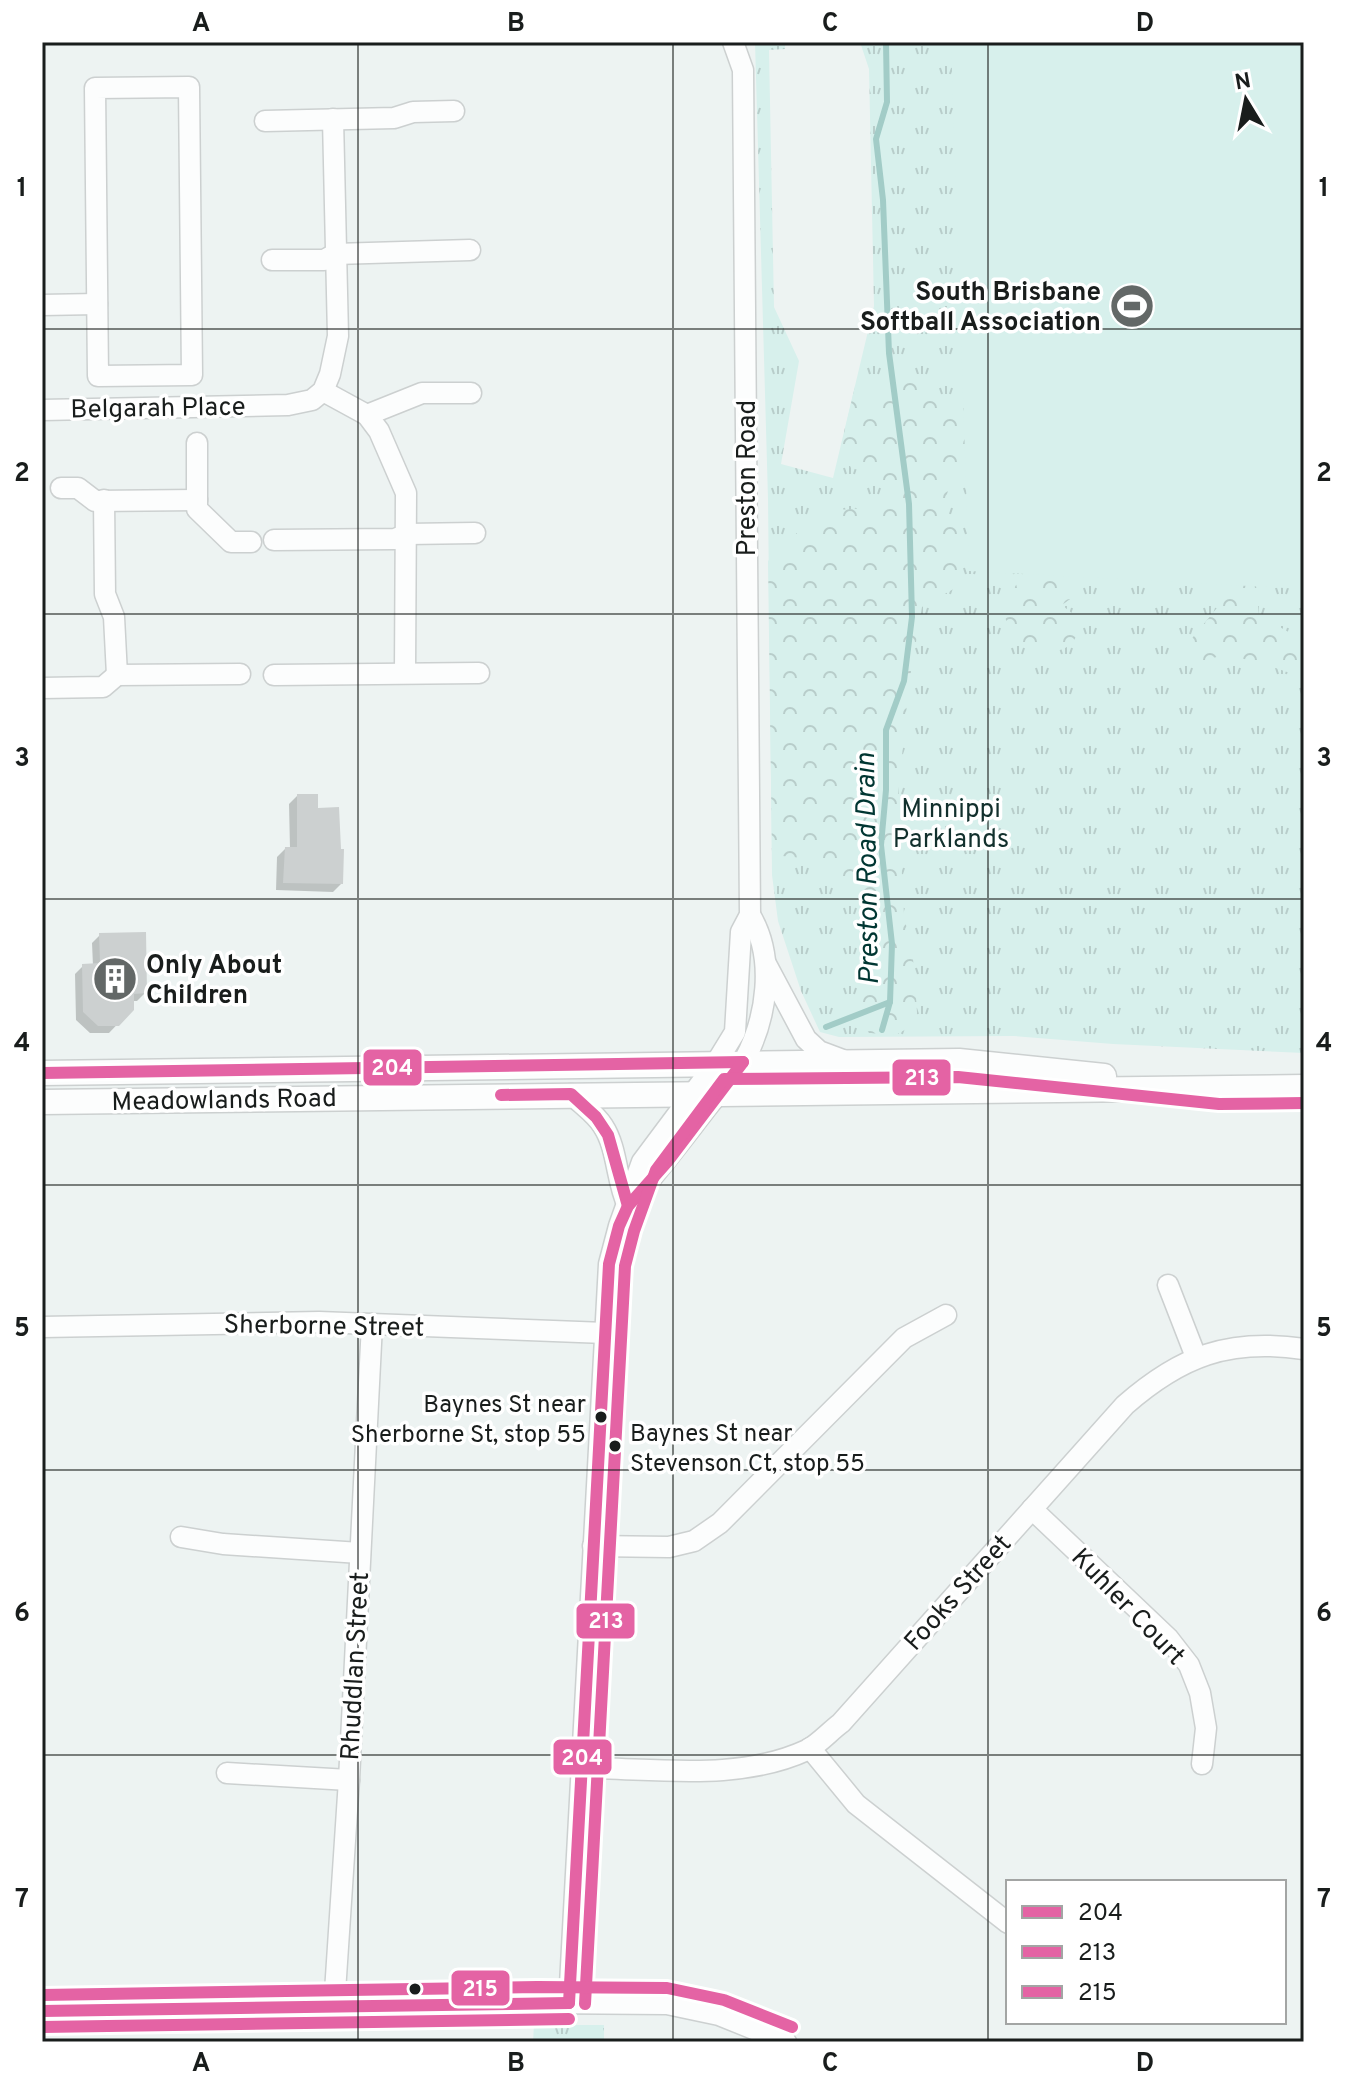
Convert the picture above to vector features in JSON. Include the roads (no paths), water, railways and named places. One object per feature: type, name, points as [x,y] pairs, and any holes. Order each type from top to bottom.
[{"type":"main road","name":"Meadowlands Road","points":[[42,1073],[959,1061],[1221,1088]]},
{"type":"main road","name":"Meadowlands Road","points":[[42,1102],[1304,1087]]},
{"type":"street","name":"Preston Road","points":[[569,2003],[609,1264],[642,1162],[716,1063],[735,1032],[741,932],[750,915],[743,70],[733,42]]},
{"type":"street","points":[[189,87],[192,375],[98,376],[97,304],[95,88],[189,87]]},
{"type":"street","points":[[265,121],[394,118],[413,112],[454,111]]},
{"type":"street","points":[[333,119],[338,336],[323,391],[367,415],[379,431],[406,493],[405,673]]},
{"type":"street","points":[[272,260],[324,260],[335,254],[470,250]]},
{"type":"street","points":[[42,305],[97,304]]},
{"type":"street","name":"Belgarah Place","points":[[42,410],[275,405],[312,400],[323,391]]},
{"type":"street","points":[[367,415],[422,393],[471,393]]},
{"type":"street","points":[[197,443],[197,509],[231,542],[251,542]]},
{"type":"street","points":[[61,488],[78,488],[95,501],[197,500]]},
{"type":"street","points":[[104,500],[105,594],[114,617],[117,675]]},
{"type":"street","points":[[274,540],[395,539],[407,534],[475,533]]},
{"type":"street","points":[[274,675],[479,673]]},
{"type":"street","points":[[42,688],[103,687],[117,675],[240,674]]},
{"type":"street","name":"Preston Road","points":[[628,1206],[667,1162],[743,1062],[759,1021],[766,964],[760,933],[750,915]]},
{"type":"street","points":[[766,964],[806,1039],[819,1051],[848,1062]]},
{"type":"street","points":[[571,1094],[603,1125],[619,1188],[628,1206]]},
{"type":"street","points":[[1168,1285],[1196,1357]]},
{"type":"street","points":[[593,1546],[669,1547],[694,1541],[720,1523],[904,1338],[946,1315]]},
{"type":"street","name":"Sherborne Street","points":[[42,1327],[372,1324],[605,1333]]},
{"type":"street","name":"Rhuddlan Street","points":[[334,2007],[372,1324]]},
{"type":"street","name":"Fooks Street","points":[[581,1768],[727,1771],[772,1764],[810,1748],[841,1723],[1125,1405],[1173,1367],[1196,1357],[1266,1346],[1304,1349]]},
{"type":"street","name":"Kuhler Court","points":[[1032,1509],[1168,1638],[1189,1665],[1200,1693],[1206,1728],[1202,1764]]},
{"type":"street","points":[[181,1537],[223,1544],[360,1553]]},
{"type":"street","points":[[810,1748],[856,1804],[1006,1921]]},
{"type":"street","points":[[227,1773],[349,1780]]},
{"type":"street","points":[[42,2011],[667,2004],[719,2015],[786,2042]]},
{"type":"waterway","name":"Preston Road Drain","points":[[882,1030],[890,1002],[892,944],[881,845],[886,790],[886,730],[904,681],[912,617],[909,504],[889,353],[883,200],[876,139],[887,102],[886,42]]},
{"type":"waterway","points":[[826,1027],[890,1002]]},
{"type":"place","name":"South Brisbane Softball Association","points":[[1132,306]]},
{"type":"place","name":"Only About Children","points":[[115,979]]},
{"type":"place","name":"Baynes St near Sherborne St, stop 55","points":[[601,1417]]},
{"type":"place","name":"Baynes St near Stevenson Ct, stop 55","points":[[615,1446]]},
{"type":"park label","name":"Minnippi Parklands","points":[[951,823]]}]
